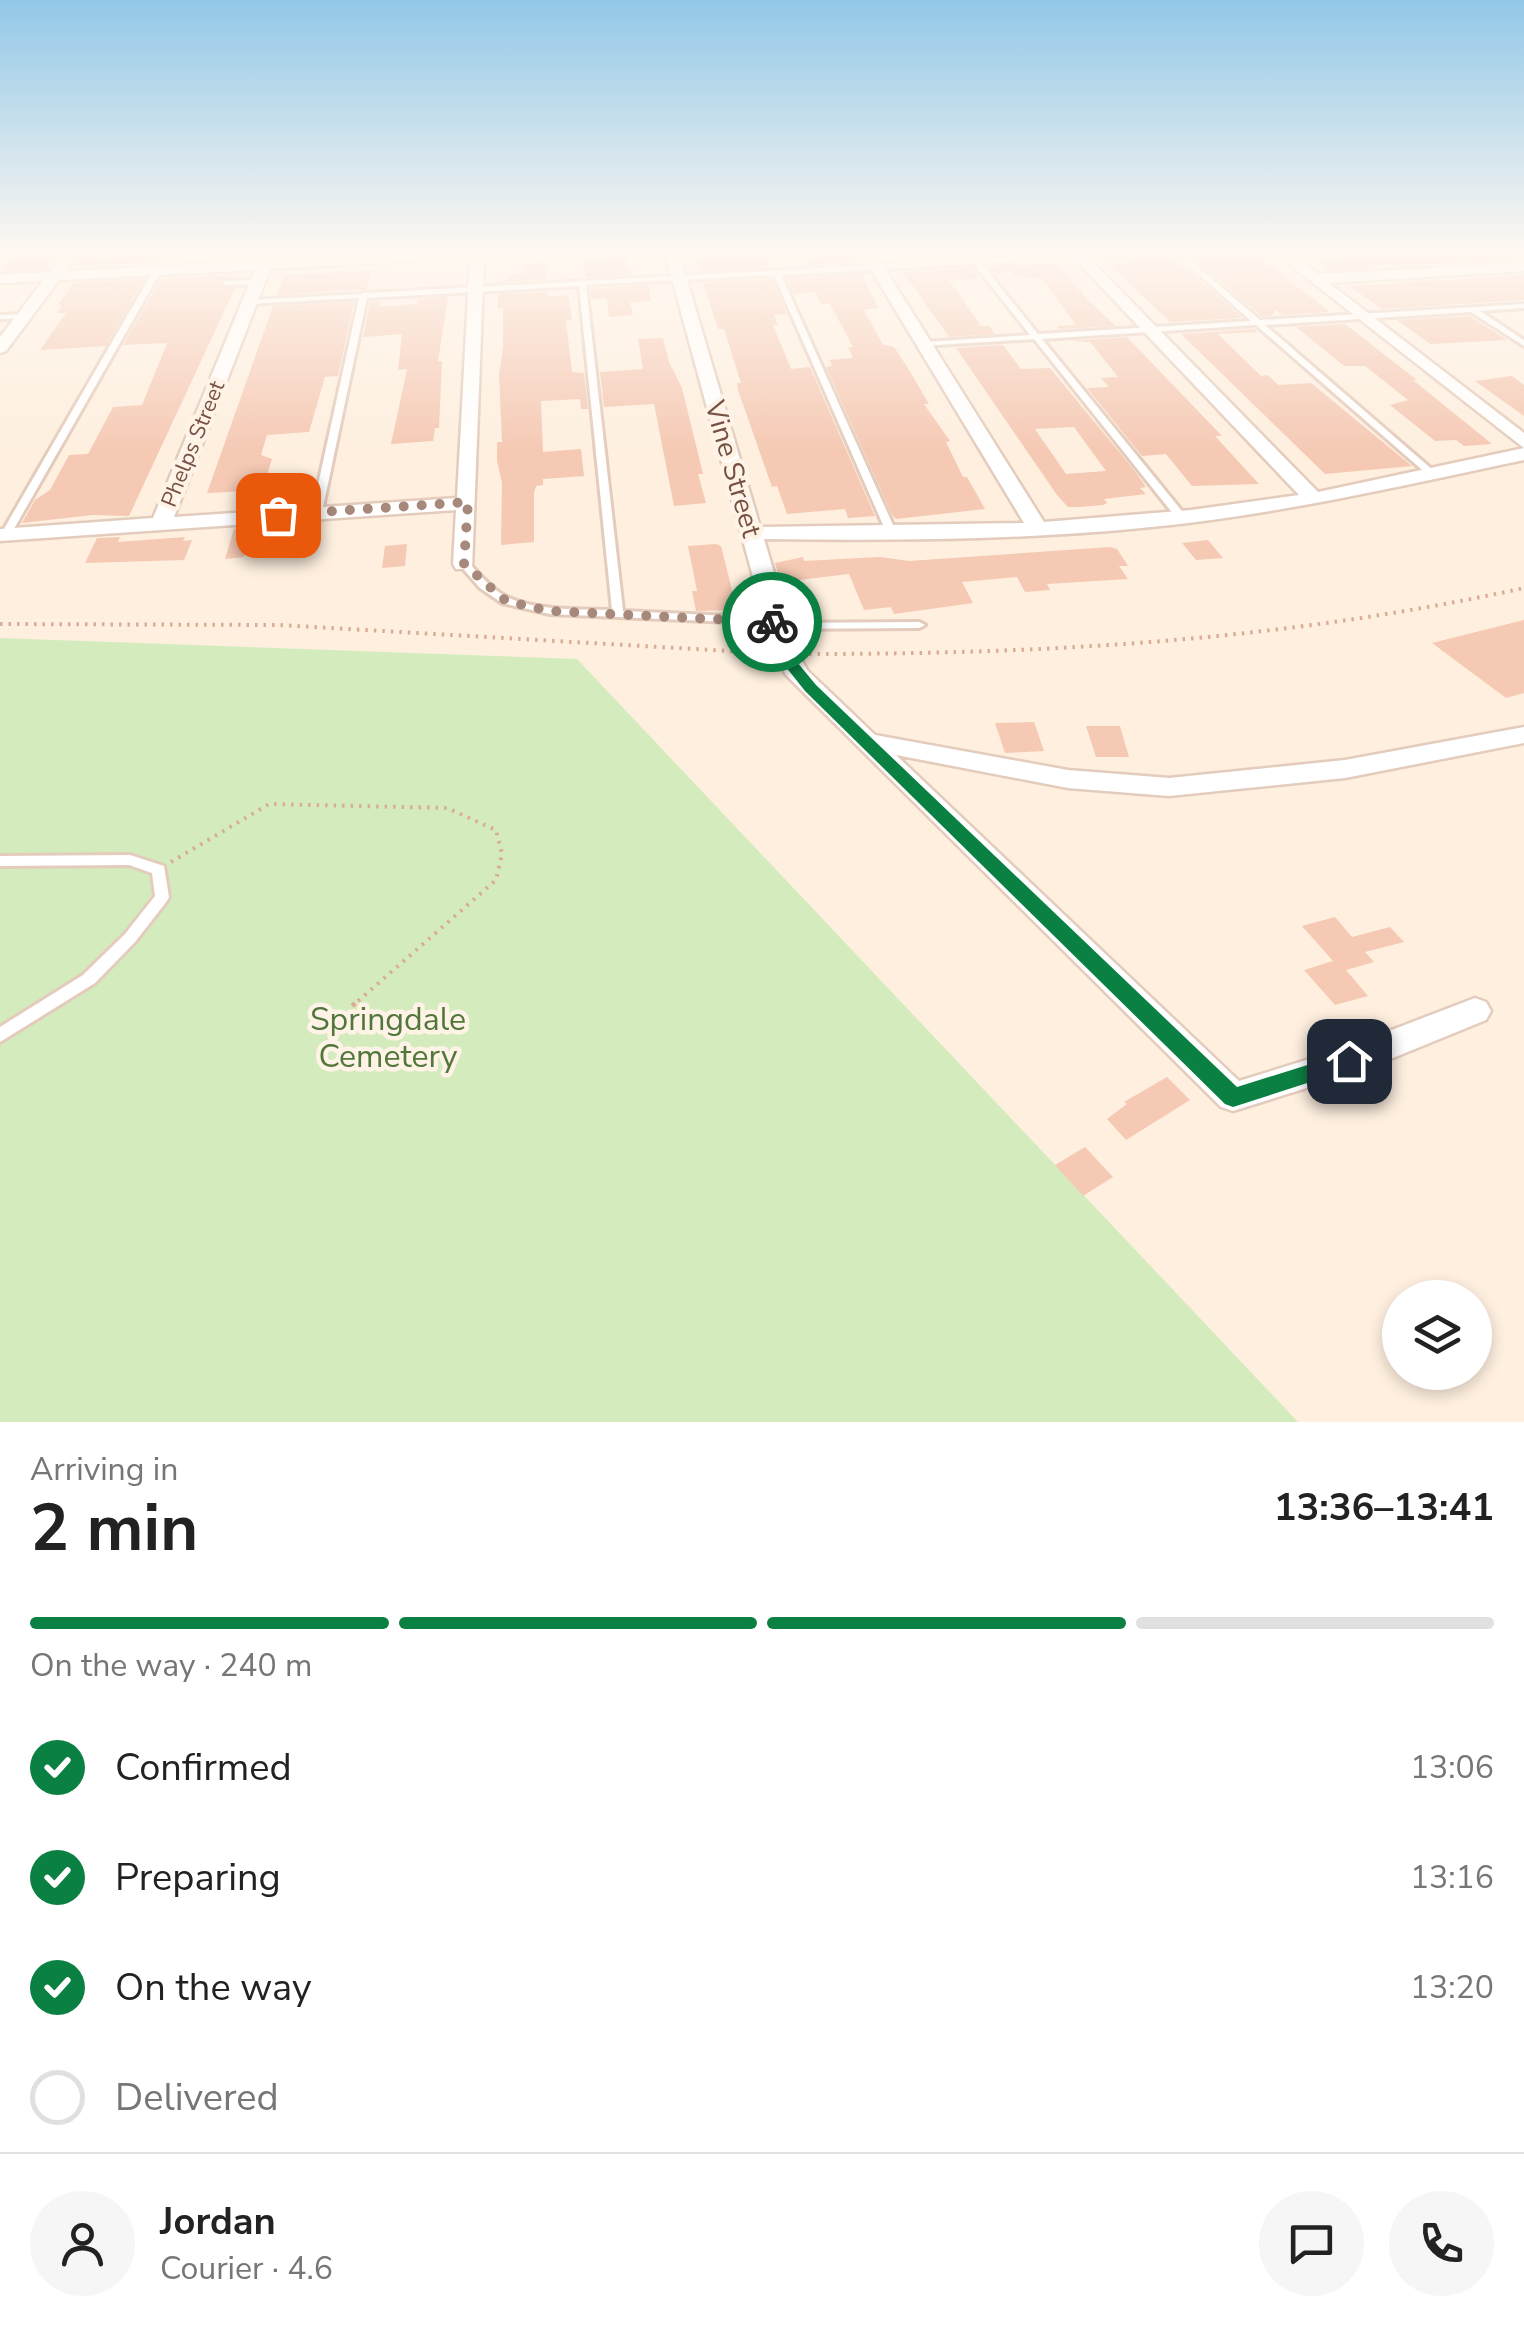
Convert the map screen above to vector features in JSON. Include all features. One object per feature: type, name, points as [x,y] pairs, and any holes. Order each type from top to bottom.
[{"type":"street","points":[[0,348],[21,319]]},
{"type":"street","name":"Phelps Street","points":[[162,522],[243,319]]},
{"type":"street","points":[[464,564],[475,319]]},
{"type":"street","name":"Vine Street","points":[[691,319],[786,654],[798,675],[1233,1097],[1349,1061],[1475,1011]]},
{"type":"street","points":[[910,319],[1039,531]]},
{"type":"street","points":[[1140,319],[1312,498]]},
{"type":"street","points":[[1366,319],[1524,442]]},
{"type":"street","points":[[751,532],[1039,531],[1182,518],[1312,498],[1524,454]]},
{"type":"street","points":[[3,534],[468,502]]},
{"type":"street","points":[[869,742],[1068,779],[1170,787],[1345,769],[1524,735]]},
{"type":"lane","points":[[3,534],[128,319]]},
{"type":"lane","points":[[316,512],[358,319]]},
{"type":"lane","points":[[586,319],[618,614]]},
{"type":"lane","points":[[797,319],[892,534]]},
{"type":"lane","points":[[1023,319],[1182,518]]},
{"type":"lane","points":[[1252,319],[1432,473]]},
{"type":"lane","points":[[925,344],[1302,319]]},
{"type":"lane","points":[[1486,319],[1524,344]]},
{"type":"lane","points":[[464,564],[506,601],[550,611],[777,624],[919,625]]},
{"type":"lane","points":[[0,862],[130,860],[159,870],[162,897],[130,938],[89,979],[0,1035]]},
{"type":"path","points":[[800,654],[1017,654],[1174,644],[1338,627],[1524,588]]},
{"type":"path","points":[[0,624],[279,625],[771,653]]},
{"type":"path","points":[[159,870],[270,804],[447,808],[489,824],[496,830],[502,854],[496,880],[342,1016]]},
{"type":"green space","name":"Springdale Cemetery","points":[[0,638],[577,659],[1298,1422],[0,1422]]},
{"type":"building","points":[[62,319],[121,319],[106,346],[40,350]]},
{"type":"building","points":[[138,319],[220,319],[129,516],[92,515],[22,523],[35,500],[50,490],[69,455],[88,454],[113,407],[142,405],[167,343],[123,345]]},
{"type":"building","points":[[268,319],[350,319],[338,376],[325,377],[309,432],[267,435],[261,455],[272,459],[267,475],[298,473],[292,500],[240,509],[246,491],[207,493]]},
{"type":"building","points":[[367,319],[445,319],[438,361],[442,361],[439,428],[435,428],[433,441],[391,444],[407,369],[398,370],[402,334],[363,337]]},
{"type":"building","points":[[503,319],[572,319],[566,321],[572,372],[584,373],[588,409],[581,409],[580,399],[541,401],[543,452],[581,449],[584,476],[543,479],[543,485],[536,486],[534,493],[534,542],[501,545],[502,483],[497,442],[502,442],[499,374]]},
{"type":"building","points":[[715,319],[776,319],[778,325],[773,325],[791,369],[810,367],[875,516],[848,518],[845,509],[787,514],[777,486],[772,487],[738,390],[737,383],[741,383],[724,329],[718,329]]},
{"type":"building","points":[[838,319],[869,319],[883,345],[894,347],[908,368],[929,404],[924,404],[950,441],[946,442],[963,477],[967,477],[985,509],[896,519],[892,515],[826,367],[832,366],[829,360],[853,358],[848,347],[853,347]]},
{"type":"building","points":[[937,319],[976,319],[995,334],[949,337]]},
{"type":"building","points":[[1072,319],[1109,319],[1116,326],[1057,326],[1076,325]]},
{"type":"building","points":[[1167,319],[1218,319],[1170,322]]},
{"type":"building","points":[[1475,319],[1507,340],[1430,344],[1397,320]]},
{"type":"building","points":[[1345,324],[1492,444],[1464,446],[1456,440],[1435,441],[1390,405],[1408,400],[1365,366],[1344,366],[1296,327]]},
{"type":"building","points":[[1255,329],[1257,332],[1218,334],[1261,376],[1268,375],[1278,385],[1311,383],[1412,466],[1325,474],[1181,334]]},
{"type":"building","points":[[1127,337],[1222,436],[1215,436],[1259,484],[1192,486],[1166,454],[1142,456],[1087,388],[1109,387],[1101,378],[1118,377],[1090,342],[1070,341]]},
{"type":"building","points":[[663,338],[682,388],[706,503],[674,506],[654,404],[604,407],[600,372],[643,369],[638,339]]},
{"type":"building","points":[[1003,345],[1021,369],[1050,368],[1134,470],[1146,487],[1140,488],[1146,494],[1104,499],[1107,503],[1103,505],[1068,507],[956,348]],"holes":[[[1074,427],[1106,471],[1066,474],[1035,429]]]},
{"type":"building","points":[[1512,376],[1524,385],[1524,416],[1475,381]]},
{"type":"building","points":[[252,528],[244,557],[225,559],[234,529]]},
{"type":"building","points":[[120,537],[118,542],[185,537],[183,541],[192,540],[184,560],[85,563],[97,538]]},
{"type":"building","points":[[1208,540],[1223,558],[1196,560],[1182,543]]},
{"type":"building","points":[[407,544],[405,566],[382,568],[385,546]]},
{"type":"building","points":[[688,546],[721,546],[737,610],[696,611],[692,591],[697,591]]},
{"type":"building","points":[[1117,549],[1128,566],[1119,566],[1128,579],[1047,584],[1050,590],[1025,592],[1017,577],[962,582],[973,603],[894,614],[891,607],[864,610],[849,574],[790,581],[780,579],[775,563],[803,557],[804,561],[880,557],[909,561]]},
{"type":"building","points":[[1524,620],[1524,693],[1506,698],[1432,643]]},
{"type":"building","points":[[1034,722],[1044,751],[1005,753],[995,723]]},
{"type":"building","points":[[1086,726],[1120,726],[1129,757],[1096,757]]},
{"type":"building","points":[[1335,917],[1352,937],[1390,927],[1404,942],[1365,952],[1374,962],[1346,970],[1368,996],[1335,1005],[1304,970],[1333,961],[1302,926]]},
{"type":"building","points":[[1167,1077],[1190,1100],[1126,1140],[1107,1119],[1127,1104],[1124,1102]]},
{"type":"building","points":[[1085,1147],[1113,1177],[1083,1196],[1055,1165]]},
{"type":"way so far","points":[[278,515],[468,502],[464,564],[484,586],[506,601],[550,611],[772,622]]},
{"type":"route","points":[[772,622],[776,622],[790,662],[810,688],[1233,1097],[1349,1061]]}]
